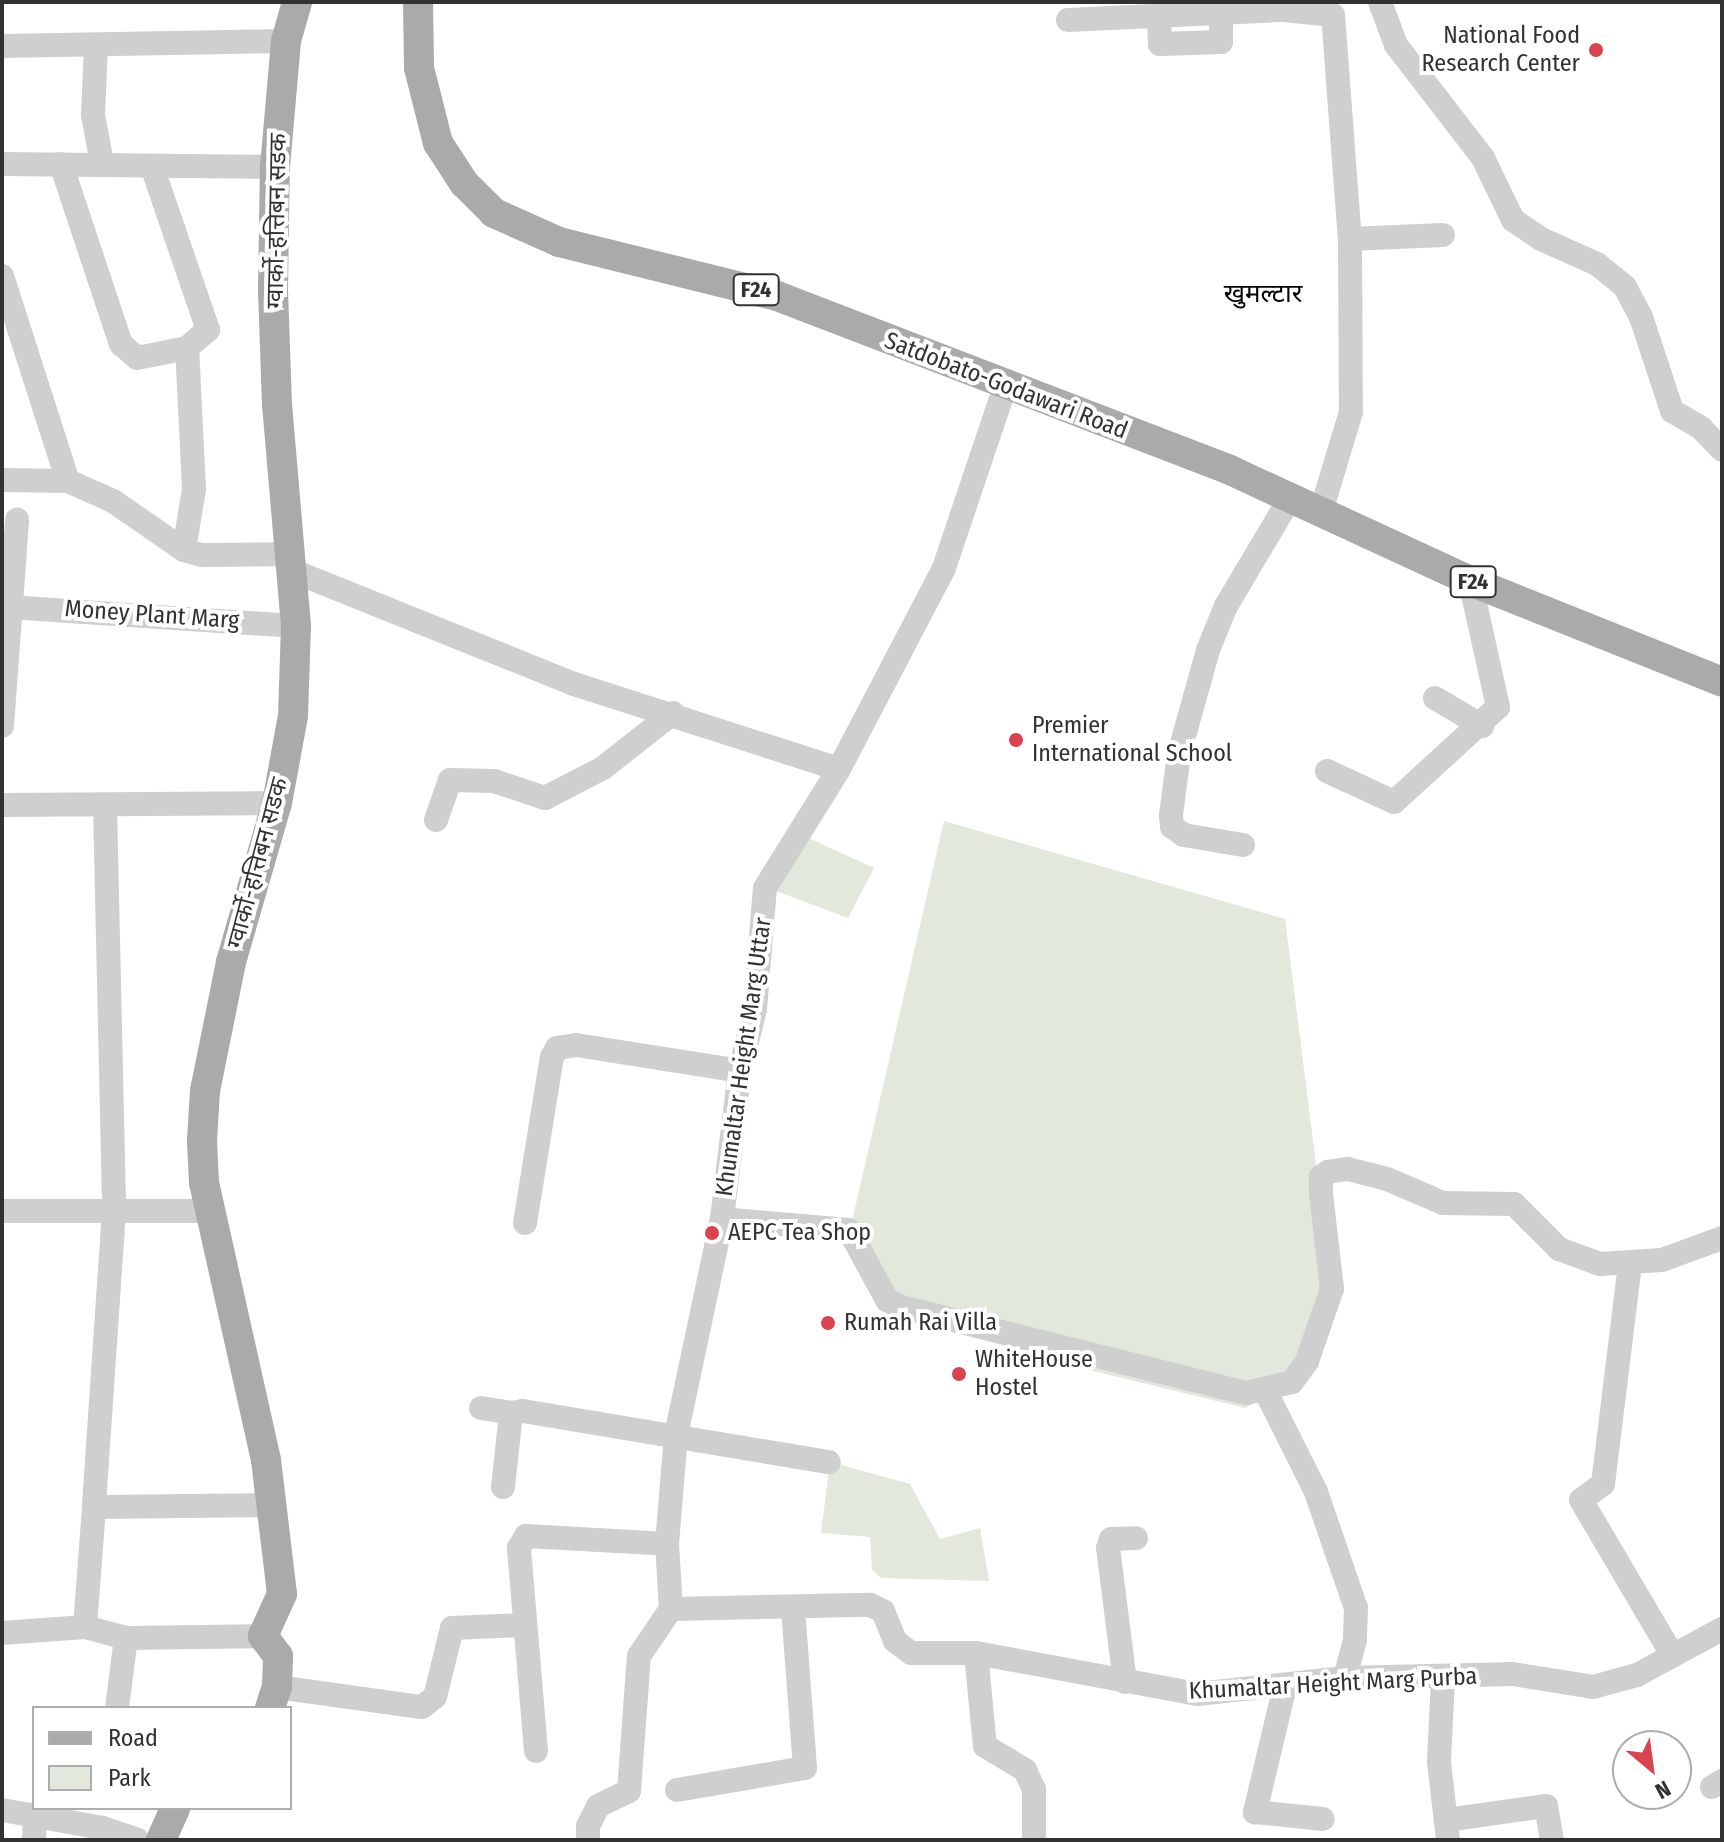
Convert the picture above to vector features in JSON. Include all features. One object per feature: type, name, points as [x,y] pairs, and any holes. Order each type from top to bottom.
[{"type":"main road","name":"ग्वार्को-हत्तिबन सडक","points":[[263,1636],[282,1594],[272,1505],[266,1460],[210,1211],[202,1141],[205,1091],[231,962],[277,803],[293,716],[296,626],[277,405],[275,167],[286,41],[297,2]]},
{"type":"main road","name":"Satdobato-Godawari Road","points":[[418,2],[419,68],[438,143],[464,183],[494,213],[559,242],[777,296],[1005,387],[1230,470],[1290,498],[1322,508],[1470,581],[1722,682]]},
{"type":"main road","points":[[263,1636],[278,1656],[274,1698]]},
{"type":"main road","points":[[161,1840],[174,1810]]},
{"type":"street","points":[[1380,2],[1396,45],[1483,158],[1513,220],[1541,239],[1597,264],[1625,287],[1641,317],[1672,411],[1701,428],[1722,450]]},
{"type":"street","points":[[1068,20],[1159,17],[1160,44],[1221,42],[1221,15],[1284,10],[1333,15],[1350,239],[1351,412],[1322,508]]},
{"type":"street","points":[[2,46],[286,41]]},
{"type":"street","points":[[96,46],[93,115],[102,163]]},
{"type":"street","points":[[2,164],[275,167]]},
{"type":"street","points":[[61,164],[129,355],[187,348],[208,330],[206,316],[152,166]]},
{"type":"street","points":[[1350,239],[1443,235]]},
{"type":"street","points":[[2,276],[68,481]]},
{"type":"street","points":[[184,550],[194,489],[187,348]]},
{"type":"street","name":"Khumaltar Height Marg Uttar","points":[[671,1609],[667,1544],[676,1435],[722,1219],[740,1071],[755,1009],[765,888],[839,769],[944,568],[1005,387]]},
{"type":"street","points":[[2,480],[68,481],[113,501],[184,550],[224,557],[292,562],[574,684],[673,713],[839,769]]},
{"type":"street","points":[[1243,845],[1184,835],[1172,827],[1179,754],[1208,650],[1226,606],[1290,498]]},
{"type":"street","points":[[2,726],[7,595],[17,520]]},
{"type":"street","points":[[1327,771],[1394,802],[1482,726],[1498,707],[1498,690],[1470,581]]},
{"type":"street","name":"Money Plant Marg","points":[[7,595],[296,626]]},
{"type":"street","points":[[1435,698],[1482,726]]},
{"type":"street","points":[[436,820],[450,780],[494,781],[545,798],[603,768],[673,713]]},
{"type":"street","points":[[2,805],[277,803]]},
{"type":"street","points":[[85,1627],[114,1211],[105,806]]},
{"type":"street","points":[[525,1223],[552,1057],[557,1048],[576,1045],[740,1071]]},
{"type":"street","points":[[722,1219],[849,1230],[887,1300],[901,1307],[1246,1393],[1292,1382],[1307,1361],[1332,1289],[1321,1194],[1321,1177],[1328,1172],[1348,1169],[1387,1179],[1443,1203],[1514,1204],[1559,1249],[1578,1259],[1630,1264],[1683,1255],[1722,1238]]},
{"type":"street","points":[[2,1211],[210,1211]]},
{"type":"street","points":[[1630,1264],[1603,1484],[1581,1500],[1671,1653]]},
{"type":"street","points":[[1265,1390],[1316,1492],[1356,1608],[1355,1640],[1345,1678]]},
{"type":"street","points":[[481,1408],[676,1435],[829,1462]]},
{"type":"street","points":[[503,1487],[511,1413]]},
{"type":"street","points":[[94,1507],[272,1505]]},
{"type":"street","points":[[536,1751],[533,1668],[523,1625],[519,1548],[526,1536],[667,1544]]},
{"type":"street","points":[[1125,1682],[1108,1548],[1111,1539],[1136,1538]]},
{"type":"street","name":"Khumaltar Height Marg Purba","points":[[671,1609],[870,1605],[883,1611],[895,1641],[911,1653],[976,1653],[1197,1694],[1345,1678],[1443,1679],[1513,1674],[1593,1687],[1637,1675],[1671,1653],[1722,1629]]},
{"type":"street","points":[[677,1790],[805,1768],[793,1608]]},
{"type":"street","points":[[588,1840],[588,1826],[598,1806],[629,1791],[639,1656],[671,1609]]},
{"type":"street","points":[[274,1698],[422,1707],[435,1697],[452,1628],[523,1625]]},
{"type":"street","points":[[2,1633],[85,1627],[126,1638],[263,1636]]},
{"type":"street","points":[[117,1706],[126,1638]]},
{"type":"street","points":[[976,1653],[985,1746],[1025,1770],[1036,1802],[1034,1840]]},
{"type":"street","points":[[1443,1679],[1439,1762],[1447,1830],[1546,1806],[1552,1840]]},
{"type":"street","points":[[1285,1686],[1255,1812],[1323,1819]]},
{"type":"street","points":[[2,1810],[104,1818],[137,1840]]},
{"type":"street","points":[[34,1840],[35,1814]]},
{"type":"green space","points":[[944,821],[1285,919],[1331,1283],[1292,1382],[1245,1408],[1065,1364],[886,1311],[847,1243]]},
{"type":"green space","points":[[804,836],[874,868],[848,918],[776,891]]},
{"type":"green space","points":[[830,1462],[910,1484],[940,1539],[980,1528],[989,1581],[881,1578],[872,1570],[870,1537],[821,1533]]},
{"type":"place","name":"National Food Research Center","points":[[1596,50]]},
{"type":"place","name":"Premier International School","points":[[1016,740]]},
{"type":"place","name":"AEPC Tea Shop","points":[[712,1233]]},
{"type":"place","name":"Rumah Rai Villa","points":[[828,1323]]},
{"type":"place","name":"WhiteHouse Hostel","points":[[959,1374]]},
{"type":"district","name":"खुमल्टार","points":[[1263,294]]}]
